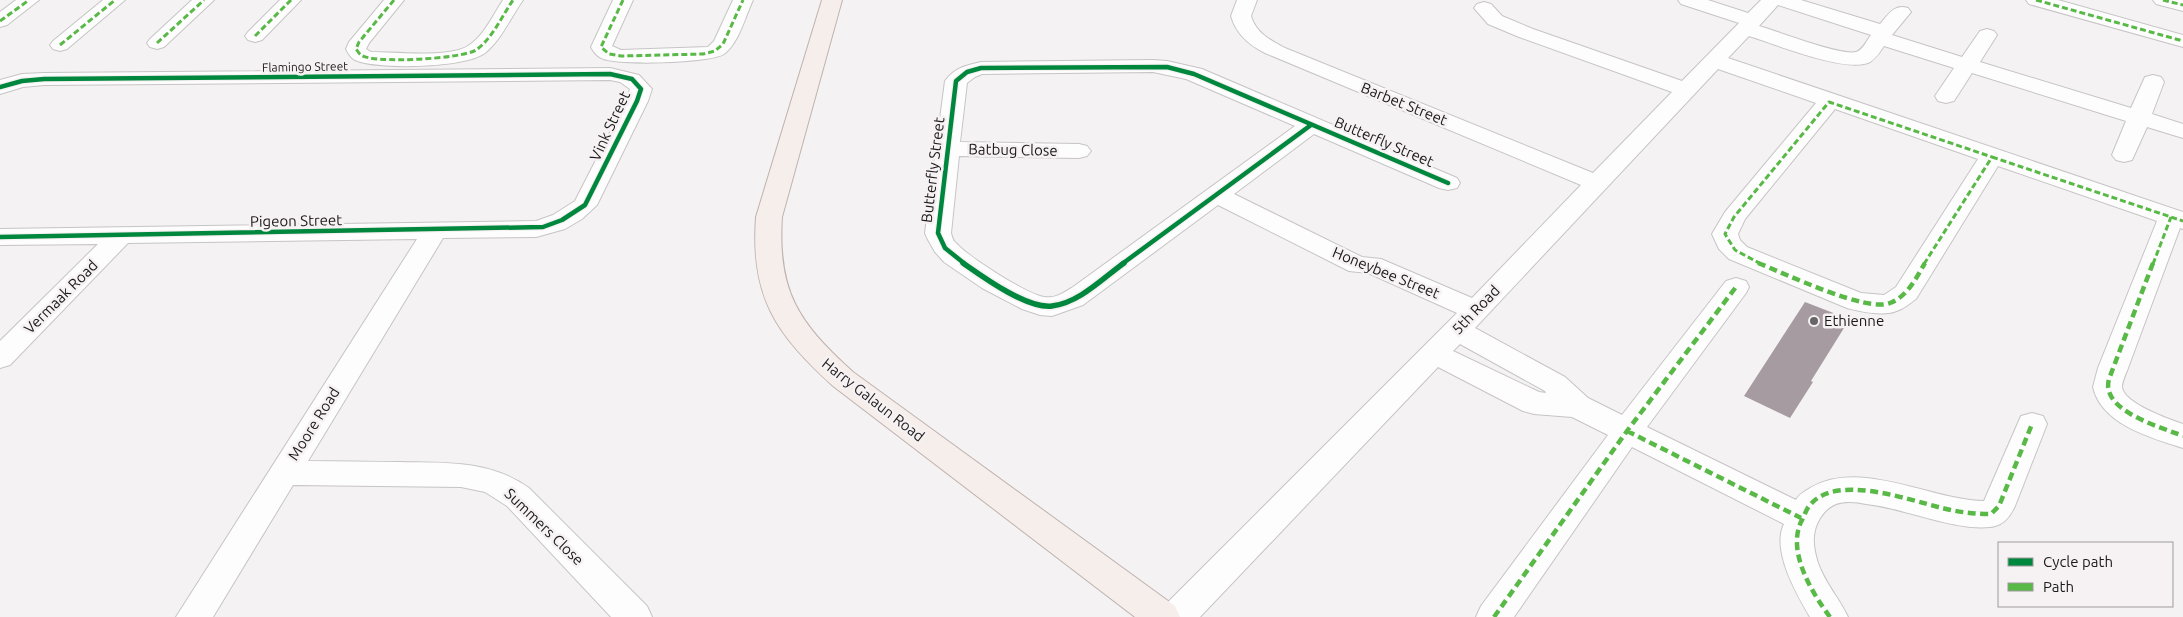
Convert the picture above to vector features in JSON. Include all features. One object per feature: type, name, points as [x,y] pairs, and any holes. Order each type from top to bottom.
[{"type":"main road","name":"Harry Galaun Road","points":[[832,0],[769,217],[766,255],[768,269],[786,316],[819,358],[843,379],[1162,617]]},
{"type":"street","points":[[0,21],[29,0]]},
{"type":"street","points":[[60,44],[115,0]]},
{"type":"street","points":[[157,43],[204,0]]},
{"type":"street","points":[[255,36],[291,0]]},
{"type":"street","points":[[394,0],[360,42],[356,49],[360,56],[378,58],[453,58],[466,55],[482,44],[513,0]]},
{"type":"street","points":[[624,0],[601,47],[609,54],[621,56],[703,54],[715,51],[723,44],[743,0]]},
{"type":"street","name":"Barbet Street","points":[[1247,0],[1241,16],[1246,29],[1258,40],[1278,52],[1597,183]]},
{"type":"street","points":[[1688,0],[1830,55],[1852,59],[1866,56],[1900,12]]},
{"type":"street","name":"5th Road","points":[[1177,617],[1465,321],[1772,0]]},
{"type":"street","points":[[1781,0],[1967,65],[2183,131]]},
{"type":"street","points":[[2036,0],[2183,41]]},
{"type":"street","points":[[2163,0],[2183,5]]},
{"type":"street","points":[[1484,8],[1488,14],[1504,24],[1687,90]]},
{"type":"street","points":[[1946,96],[1987,35]]},
{"type":"street","points":[[1715,61],[1829,102],[2177,219],[2113,368],[2107,389],[2110,397],[2124,410],[2183,436]]},
{"type":"street","name":"Butterfly Street","points":[[1311,124],[1078,297],[1062,304],[1040,306],[1016,295],[956,259],[941,243],[938,233],[956,81],[967,72],[981,68],[1167,67],[1194,74],[1311,124],[1448,183]]},
{"type":"street","name":"Flamingo Street","points":[[0,86],[44,79],[610,74]]},
{"type":"street","name":"Vink Street","points":[[585,205],[640,95],[638,84],[632,79],[624,75],[610,74]]},
{"type":"street","points":[[2124,155],[2153,82]]},
{"type":"street","points":[[1829,102],[1734,217],[1725,234],[1728,243],[1738,253],[1857,302],[1889,304],[1906,293],[1992,156]]},
{"type":"street","name":"Batbug Close","points":[[947,149],[1078,151]]},
{"type":"street","name":"Honeybee Street","points":[[1217,195],[1358,265],[1364,275],[1465,321],[1555,384],[1577,406]]},
{"type":"street","name":"Pigeon Street","points":[[0,237],[536,229],[562,222],[585,205]]},
{"type":"street","name":"Moore Road","points":[[194,617],[434,232]]},
{"type":"street","name":"Vermaak Road","points":[[0,358],[121,235]]},
{"type":"street","points":[[1494,617],[1627,431],[1736,287]]},
{"type":"street","points":[[1433,354],[1534,403],[1577,406],[1801,518]]},
{"type":"street","points":[[1830,617],[1821,607],[1799,556],[1797,536],[1801,518],[1811,504],[1826,494],[1860,488],[1883,492],[1968,515],[1991,514],[1999,506],[2032,424]]},
{"type":"street","name":"Summers Close","points":[[284,473],[461,475],[491,481],[518,497],[634,617]]},
{"type":"building","points":[[1805,302],[1836,314],[1832,322],[1844,328],[1790,418],[1744,396]]},
{"type":"marked path","points":[[0,21],[29,0]]},
{"type":"marked path","points":[[60,45],[115,0]]},
{"type":"marked path","points":[[157,43],[204,0]]},
{"type":"marked path","points":[[255,36],[291,0]]},
{"type":"marked path","points":[[394,0],[359,42],[356,49],[360,55],[369,58],[425,59],[455,57],[467,54],[476,50],[487,39],[513,0]]},
{"type":"marked path","points":[[623,0],[601,47],[609,54],[621,56],[703,54],[715,51],[723,44],[743,0]]},
{"type":"marked path","points":[[2036,0],[2183,41]]},
{"type":"marked path","points":[[2163,0],[2183,5]]},
{"type":"marked path","points":[[1992,156],[1906,293],[1889,304],[1857,302],[1751,260],[1732,247],[1725,234],[1734,217],[1829,102],[2183,221]]},
{"type":"marked path","points":[[2171,217],[2113,368],[2108,382],[2108,390],[2112,398],[2128,413],[2183,436]]},
{"type":"marked path","points":[[1494,617],[1627,431],[1736,287]]},
{"type":"marked path","points":[[1830,617],[1811,587],[1798,551],[1798,529],[1810,505],[1829,492],[1854,489],[1882,493],[1969,513],[1991,514],[1999,506],[2032,424]]},
{"type":"marked path","points":[[1627,431],[1801,518]]},
{"type":"cycle path","points":[[1311,125],[1083,293],[1057,305],[1040,306],[992,281],[964,264],[947,250],[941,242],[938,233],[956,81],[967,72],[981,68],[1167,67],[1194,74],[1448,183]]},
{"type":"cycle path","points":[[0,87],[22,81],[44,79],[610,74],[632,79],[641,89],[637,101],[585,205],[562,220],[536,229],[0,237]]},
{"type":"place","name":"Ethienne","points":[[1814,321]]}]
